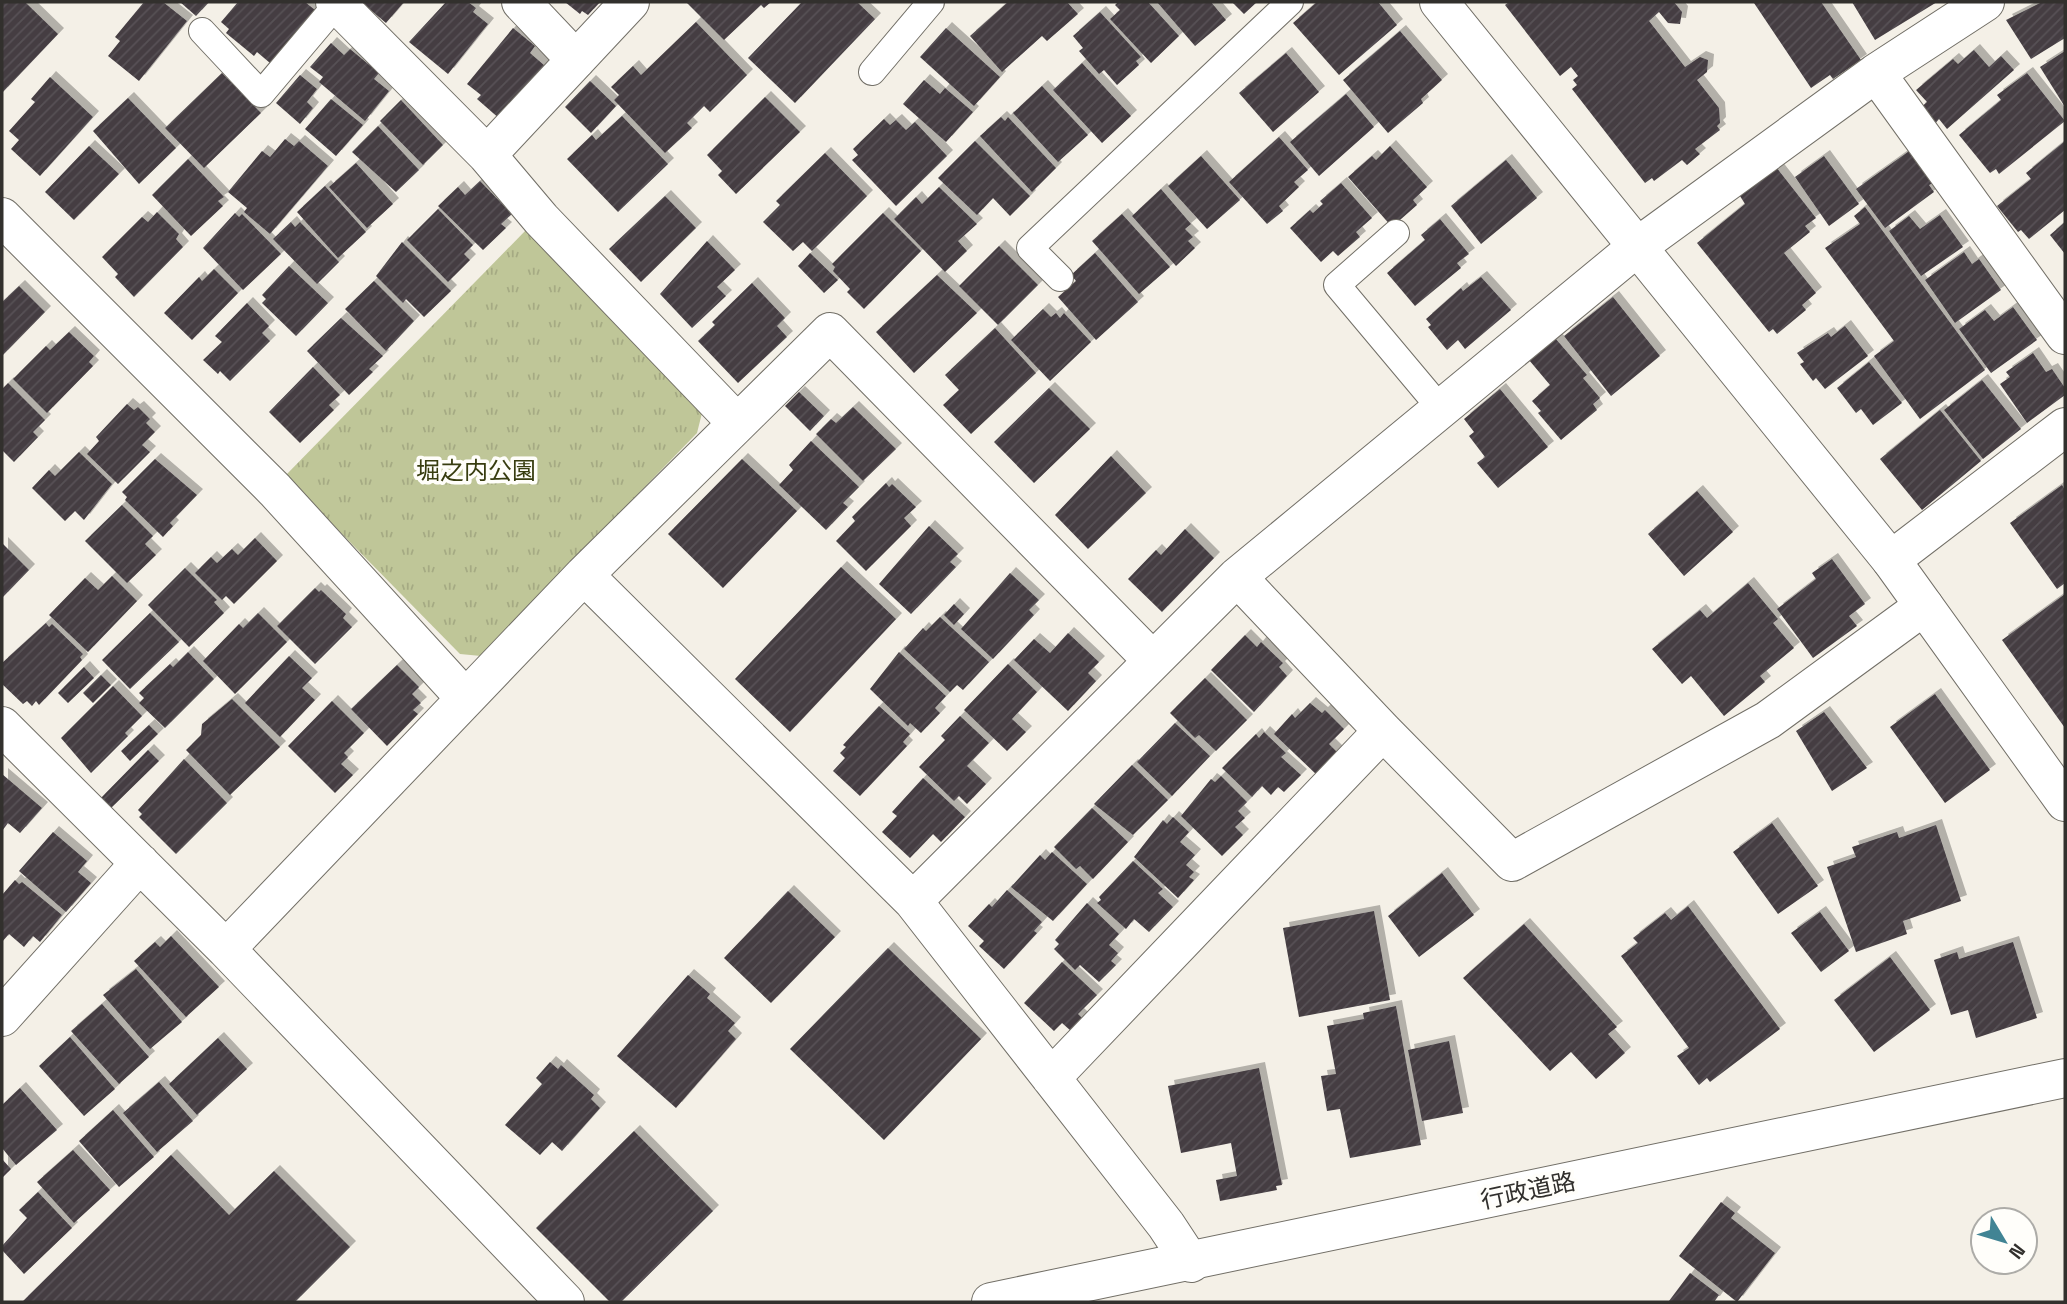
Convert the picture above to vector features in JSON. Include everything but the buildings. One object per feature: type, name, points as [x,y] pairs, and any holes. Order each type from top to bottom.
[{"type":"main road","points":[[521,2],[576,60]]},
{"type":"main road","points":[[487,155],[630,2]]},
{"type":"main road","points":[[1439,2],[1891,560],[2065,802]]},
{"type":"main road","points":[[913,901],[1237,577],[1637,247],[1876,73],[1985,2]]},
{"type":"main road","points":[[336,3],[487,155],[541,219],[737,423]]},
{"type":"main road","points":[[1876,73],[2065,335]]},
{"type":"main road","points":[[2,217],[275,490],[465,698]]},
{"type":"main road","points":[[226,949],[584,575],[830,332],[1153,661]]},
{"type":"main road","points":[[1891,560],[2065,427]]},
{"type":"main road","points":[[584,575],[913,901],[1166,1225],[1191,1263]]},
{"type":"main road","points":[[1237,577],[1383,731],[1513,862],[1768,720],[1924,606]]},
{"type":"main road","points":[[2,726],[226,949],[565,1302]]},
{"type":"main road","points":[[1051,1079],[1383,731]]},
{"type":"main road","points":[[2,1017],[140,863]]},
{"type":"main road","name":"行政道路","points":[[991,1302],[1191,1263],[2065,1078]]},
{"type":"lane","points":[[872,72],[931,2]]},
{"type":"lane","points":[[1060,278],[1030,248],[1290,2]]},
{"type":"lane","points":[[202,31],[261,94],[336,3]]},
{"type":"lane","points":[[1396,233],[1337,285],[1441,409]]},
{"type":"green space","name":"堀之内公園","points":[[527,229],[703,409],[697,433],[481,656],[460,654],[285,476]]}]
